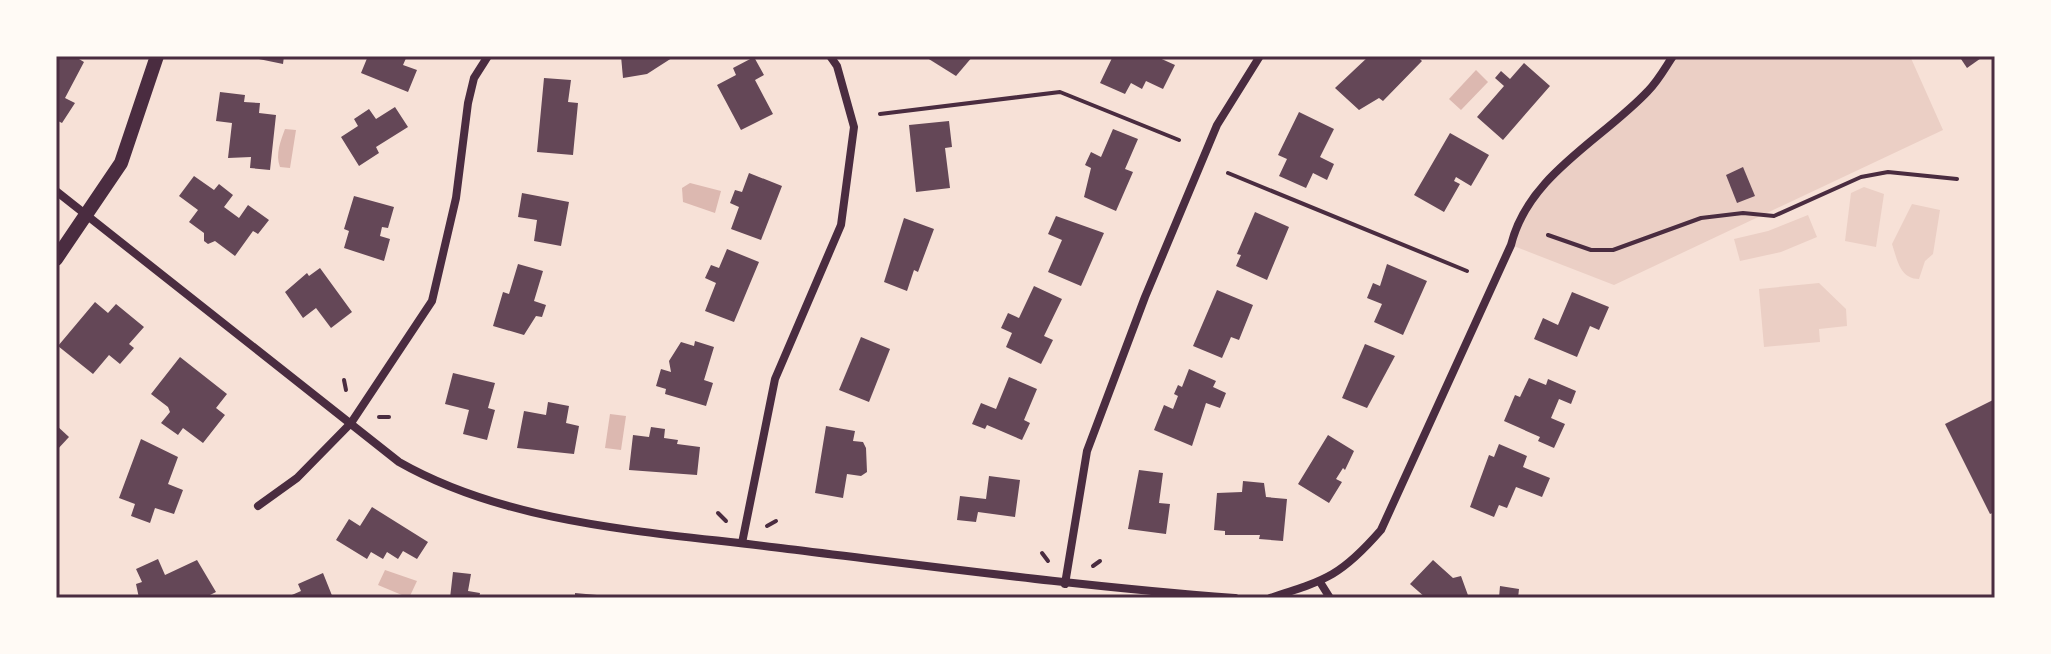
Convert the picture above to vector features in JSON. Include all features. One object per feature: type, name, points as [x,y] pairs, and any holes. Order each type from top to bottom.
[{"type":"street","points":[[56,259],[121,163],[157,56]]},
{"type":"street","points":[[258,506],[297,478],[351,423],[432,301],[456,198],[468,103],[474,78],[488,56]]},
{"type":"street","points":[[742,543],[775,379],[841,225],[854,127],[837,66],[830,56]]},
{"type":"street","points":[[1065,584],[1087,451],[1217,125],[1260,56]]},
{"type":"street","points":[[1270,598],[1329,579],[1360,554],[1388,521],[1511,245],[1516,223],[1532,198],[1594,136],[1651,89],[1673,56]]},
{"type":"street","points":[[57,192],[399,462],[434,482],[476,497],[569,521],[1065,584],[1235,598]]},
{"type":"street","points":[[1320,582],[1330,598]]},
{"type":"path","points":[[880,114],[1060,92],[1179,140]]},
{"type":"path","points":[[1548,235],[1591,250],[1613,250],[1701,218],[1743,213],[1774,216],[1861,177],[1888,172],[1957,179]]},
{"type":"path","points":[[1228,173],[1467,271]]},
{"type":"path","points":[[344,380],[346,390]]},
{"type":"path","points":[[379,417],[389,417]]},
{"type":"path","points":[[718,513],[726,521]]},
{"type":"path","points":[[767,526],[776,521]]},
{"type":"path","points":[[1042,553],[1048,561]]},
{"type":"path","points":[[1093,566],[1100,561]]},
{"type":"shaded area","points":[[1673,56],[1910,56],[1943,130],[1614,285],[1511,245],[1532,198],[1626,113]]},
{"type":"shaded area","points":[[1476,70],[1488,82],[1461,110],[1449,99]]},
{"type":"shaded area","points":[[285,129],[296,130],[290,168],[280,167],[278,157]]},
{"type":"shaded area","points":[[690,183],[721,191],[715,213],[683,202],[682,188]]},
{"type":"shaded area","points":[[1864,187],[1884,194],[1876,247],[1845,241],[1851,193]]},
{"type":"shaded area","points":[[1912,204],[1940,210],[1933,254],[1925,261],[1919,279],[1903,272],[1892,244]]},
{"type":"shaded area","points":[[1808,215],[1817,237],[1781,252],[1740,261],[1734,239],[1768,231]]},
{"type":"shaded area","points":[[1819,283],[1846,309],[1847,326],[1819,329],[1820,342],[1764,347],[1759,289]]},
{"type":"shaded area","points":[[610,414],[626,416],[621,450],[605,448]]},
{"type":"shaded area","points":[[385,570],[417,581],[409,598],[378,585]]},
{"type":"building","points":[[56,56],[74,56],[84,62],[65,98],[75,103],[62,123],[56,120]]},
{"type":"building","points":[[245,56],[284,56],[283,64]]},
{"type":"building","points":[[368,56],[407,56],[403,65],[417,70],[408,92],[361,73]]},
{"type":"building","points":[[621,56],[675,56],[647,74],[623,78]]},
{"type":"building","points":[[924,56],[973,56],[956,76]]},
{"type":"building","points":[[1113,56],[1155,56],[1175,65],[1163,89],[1146,81],[1142,89],[1131,83],[1125,94],[1100,83]]},
{"type":"building","points":[[1369,56],[1417,56],[1422,61],[1383,101],[1379,98],[1359,110],[1335,88]]},
{"type":"building","points":[[1959,56],[1984,56],[1967,68]]},
{"type":"building","points":[[754,57],[764,75],[755,80],[773,114],[741,130],[717,85],[736,75],[733,68]]},
{"type":"building","points":[[1524,63],[1550,86],[1503,140],[1477,117],[1504,86],[1495,78],[1501,71],[1510,79]]},
{"type":"building","points":[[544,78],[571,80],[568,102],[578,103],[573,155],[537,152]]},
{"type":"building","points":[[220,92],[245,95],[244,102],[260,103],[259,113],[276,115],[270,170],[250,168],[251,157],[228,158],[232,123],[216,121]]},
{"type":"building","points":[[395,107],[408,127],[376,147],[379,153],[359,166],[341,137],[358,126],[354,119],[369,109],[376,119]]},
{"type":"building","points":[[1299,112],[1334,129],[1320,157],[1334,164],[1327,180],[1313,173],[1306,188],[1279,176],[1287,159],[1278,155]]},
{"type":"building","points":[[949,121],[952,147],[945,148],[950,188],[916,192],[909,125]]},
{"type":"building","points":[[1113,129],[1138,139],[1125,169],[1133,172],[1116,211],[1084,197],[1091,168],[1085,165],[1091,152],[1101,157]]},
{"type":"building","points":[[1450,133],[1489,155],[1471,186],[1456,177],[1454,181],[1460,184],[1444,212],[1414,195]]},
{"type":"building","points":[[1743,167],[1755,196],[1737,203],[1726,175]]},
{"type":"building","points":[[749,173],[782,186],[761,240],[731,229],[739,207],[730,203],[735,190],[742,192]]},
{"type":"building","points":[[194,176],[214,190],[219,184],[233,195],[224,207],[239,218],[248,205],[269,220],[258,234],[253,231],[235,256],[215,241],[208,244],[204,241],[204,233],[189,222],[198,210],[179,196]]},
{"type":"building","points":[[522,193],[569,202],[561,246],[534,241],[537,220],[518,217]]},
{"type":"building","points":[[354,196],[394,207],[388,228],[382,227],[380,236],[390,239],[384,261],[344,248],[349,231],[344,229]]},
{"type":"building","points":[[1255,212],[1289,227],[1267,280],[1236,266],[1241,255],[1237,254]]},
{"type":"building","points":[[1056,216],[1104,233],[1081,286],[1048,272],[1062,240],[1048,234]]},
{"type":"building","points":[[904,218],[934,229],[918,272],[914,270],[907,291],[884,282]]},
{"type":"building","points":[[727,249],[759,262],[734,322],[705,311],[716,283],[705,278],[711,265],[719,268]]},
{"type":"building","points":[[518,264],[543,271],[534,301],[546,305],[542,317],[536,316],[524,335],[493,326],[503,292],[509,294]]},
{"type":"building","points":[[1387,264],[1427,281],[1403,335],[1374,322],[1382,304],[1367,298],[1373,283],[1380,286]]},
{"type":"building","points":[[320,268],[352,312],[331,328],[316,308],[303,318],[285,292],[307,273],[309,276]]},
{"type":"building","points":[[1034,286],[1062,299],[1044,336],[1053,340],[1041,364],[1006,347],[1012,333],[1001,328],[1008,313],[1019,318]]},
{"type":"building","points":[[1217,290],[1253,305],[1239,340],[1231,337],[1222,358],[1193,346]]},
{"type":"building","points":[[1572,292],[1609,307],[1599,330],[1590,326],[1577,357],[1534,339],[1543,318],[1558,325]]},
{"type":"building","points":[[95,302],[108,313],[116,304],[144,327],[129,344],[134,348],[120,364],[109,355],[93,374],[58,346]]},
{"type":"building","points":[[861,337],[890,349],[869,402],[839,390]]},
{"type":"building","points":[[695,341],[714,347],[704,380],[713,383],[706,406],[665,394],[666,389],[656,386],[661,369],[671,372],[669,361],[681,342],[694,346]]},
{"type":"building","points":[[1365,344],[1395,356],[1367,408],[1342,398]]},
{"type":"building","points":[[180,357],[227,394],[216,408],[225,415],[203,443],[183,428],[178,435],[161,423],[170,412],[151,394]]},
{"type":"building","points":[[1189,369],[1216,381],[1213,387],[1226,393],[1220,408],[1206,403],[1192,446],[1154,430],[1164,405],[1173,409],[1178,396],[1174,394],[1178,385],[1182,387]]},
{"type":"building","points":[[453,373],[495,383],[488,408],[495,410],[487,440],[463,434],[469,410],[445,404]]},
{"type":"building","points":[[1009,377],[1037,389],[1024,420],[1030,423],[1022,440],[987,425],[985,429],[972,424],[981,403],[996,409]]},
{"type":"building","points":[[1529,378],[1546,385],[1548,379],[1576,391],[1571,404],[1559,399],[1551,418],[1565,424],[1554,448],[1538,441],[1540,437],[1504,421],[1515,395],[1520,397]]},
{"type":"building","points":[[1995,399],[1995,512],[1990,514],[1945,424]]},
{"type":"building","points":[[548,402],[569,406],[566,423],[579,426],[574,454],[517,448],[524,411],[546,415]]},
{"type":"building","points":[[56,425],[69,437],[56,451]]},
{"type":"building","points":[[826,426],[855,431],[853,441],[863,442],[866,448],[867,472],[861,476],[847,474],[843,498],[815,493]]},
{"type":"building","points":[[651,427],[665,429],[664,438],[678,440],[677,444],[700,447],[697,475],[629,470],[633,435],[649,437]]},
{"type":"building","points":[[1328,435],[1354,451],[1345,470],[1343,468],[1336,479],[1342,482],[1329,503],[1298,484]]},
{"type":"building","points":[[141,439],[178,457],[168,484],[183,490],[174,514],[155,508],[150,523],[131,516],[135,504],[119,498]]},
{"type":"building","points":[[1499,444],[1527,456],[1523,467],[1550,478],[1542,497],[1516,487],[1507,508],[1499,505],[1494,517],[1470,507],[1489,455],[1494,457]]},
{"type":"building","points":[[1139,470],[1163,473],[1159,503],[1170,504],[1166,534],[1128,529]]},
{"type":"building","points":[[989,476],[1020,480],[1015,517],[978,512],[976,522],[957,520],[960,496],[986,499]]},
{"type":"building","points":[[1243,481],[1264,483],[1266,497],[1287,499],[1283,541],[1259,539],[1260,535],[1225,535],[1225,531],[1214,530],[1217,493],[1242,492]]},
{"type":"building","points":[[372,507],[428,542],[417,559],[403,551],[398,559],[387,552],[383,559],[371,552],[367,559],[336,540],[349,519],[360,526]]},
{"type":"building","points":[[158,559],[165,575],[197,560],[216,592],[204,598],[139,598],[136,584],[142,582],[136,569]]},
{"type":"building","points":[[1433,560],[1453,578],[1461,576],[1469,598],[1426,598],[1410,584]]},
{"type":"building","points":[[453,572],[471,574],[468,591],[480,593],[479,598],[450,598]]},
{"type":"building","points":[[323,573],[333,598],[285,598],[301,591],[298,584]]},
{"type":"building","points":[[1500,586],[1519,589],[1518,598],[1499,598]]},
{"type":"building","points":[[575,593],[597,595],[596,598],[575,598]]}]
